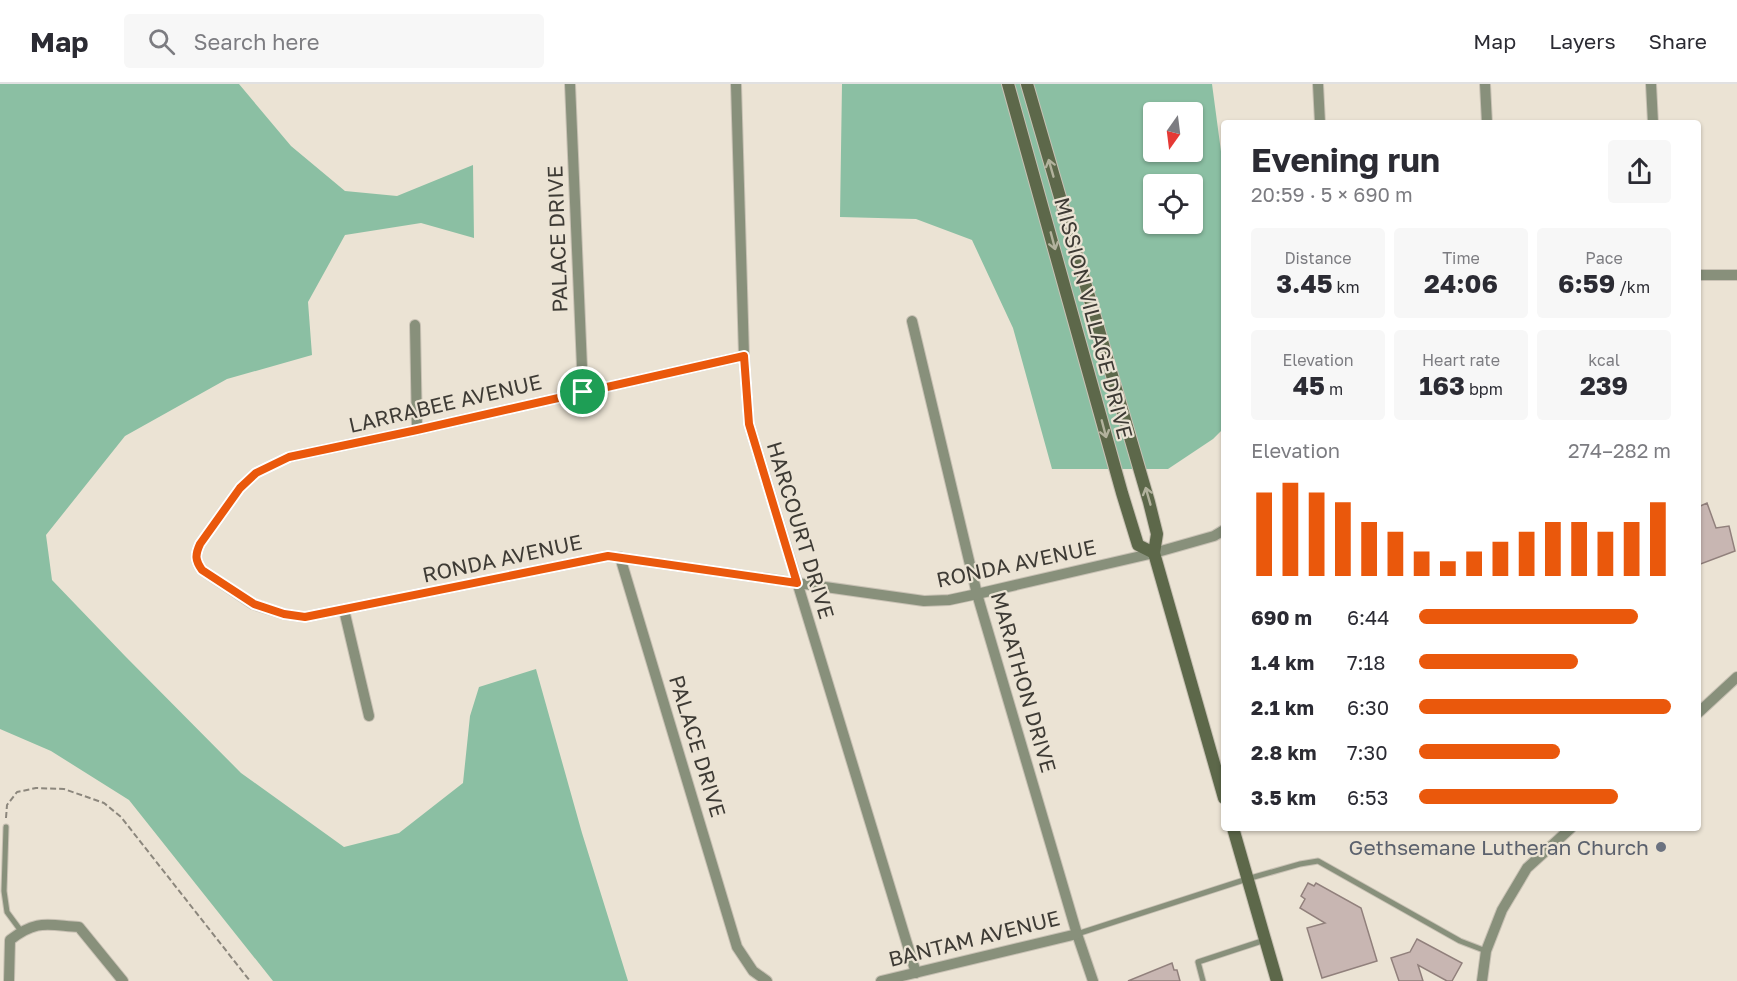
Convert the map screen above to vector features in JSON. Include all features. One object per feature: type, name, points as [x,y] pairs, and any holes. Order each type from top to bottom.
[{"type":"main road","name":"MISSION VILLAGE DRIVE","points":[[1008,84],[1138,545],[1154,553]]},
{"type":"main road","name":"MISSION VILLAGE DRIVE","points":[[1028,84],[1158,534],[1154,553],[1221,788]]},
{"type":"main road","points":[[1234,831],[1277,981]]},
{"type":"street","name":"PALACE DRIVE","points":[[570,84],[583,392]]},
{"type":"street","name":"HARCOURT DRIVE","points":[[736,84],[744,356],[749,424],[916,973]]},
{"type":"street","points":[[1318,84],[1320,120]]},
{"type":"street","points":[[1485,84],[1487,120]]},
{"type":"street","points":[[1652,84],[1653,120]]},
{"type":"street","points":[[1701,275],[1737,275]]},
{"type":"street","name":"MARATHON DRIVE","points":[[912,321],[977,594],[1077,934],[1093,981]]},
{"type":"street","points":[[415,325],[417,430]]},
{"type":"street","name":"LARRABEE AVENUE","points":[[195,554],[240,488],[256,473],[289,457],[744,356]]},
{"type":"street","name":"RONDA AVENUE","points":[[195,554],[196,562],[202,570],[254,604],[284,614],[305,617],[608,556],[924,601],[949,600],[1154,553],[1214,536],[1221,532]]},
{"type":"street","name":"PALACE DRIVE","points":[[620,557],[737,946],[753,971],[767,981]]},
{"type":"street","points":[[344,610],[369,716]]},
{"type":"street","points":[[1701,709],[1737,677]]},
{"type":"street","points":[[1482,981],[1486,951],[1502,910],[1527,868],[1568,831]]},
{"type":"street","points":[[9,981],[10,940],[21,931],[38,924],[79,927],[123,981]]},
{"type":"street","name":"BANTAM AVENUE","points":[[881,981],[1077,934]]},
{"type":"lane","points":[[6,827],[4,891],[7,912],[21,931]]},
{"type":"lane","points":[[1077,934],[1247,879],[1318,861],[1460,941],[1486,951]]},
{"type":"lane","points":[[1203,981],[1198,962],[1265,940]]},
{"type":"path","points":[[6,827],[7,805],[16,792],[36,788],[64,789],[104,803],[121,817],[250,981]]},
{"type":"green space","points":[[0,84],[239,84],[291,146],[345,191],[397,196],[473,165],[474,238],[421,223],[345,235],[308,302],[312,355],[227,379],[125,436],[46,535],[52,580],[241,773],[344,847],[399,833],[463,783],[470,716],[479,687],[536,669],[582,833],[628,981],[273,981],[129,800],[51,751],[0,729]]},
{"type":"green space","points":[[842,84],[1212,84],[1221,152],[1221,431],[1213,439],[1168,469],[1052,469],[1013,328],[972,240],[916,219],[840,217]]},
{"type":"building","points":[[1707,503],[1716,528],[1729,526],[1735,551],[1701,564],[1701,506]]},
{"type":"building","points":[[1308,883],[1314,886],[1316,883],[1361,908],[1377,961],[1322,978],[1307,928],[1325,923],[1300,908],[1305,899],[1301,896]]},
{"type":"building","points":[[1417,939],[1462,963],[1452,981],[1447,981],[1418,965],[1423,981],[1399,981],[1391,958],[1410,952]]},
{"type":"building","points":[[1172,963],[1180,981],[1128,981]]},
{"type":"place","name":"Gethsemane Lutheran Church","points":[[1661,847]]},
{"type":"route","points":[[744,356],[749,424],[797,583],[608,556],[305,617],[284,614],[254,604],[202,570],[196,562],[195,554],[200,544],[240,488],[256,473],[289,457],[583,392],[744,356]]}]
